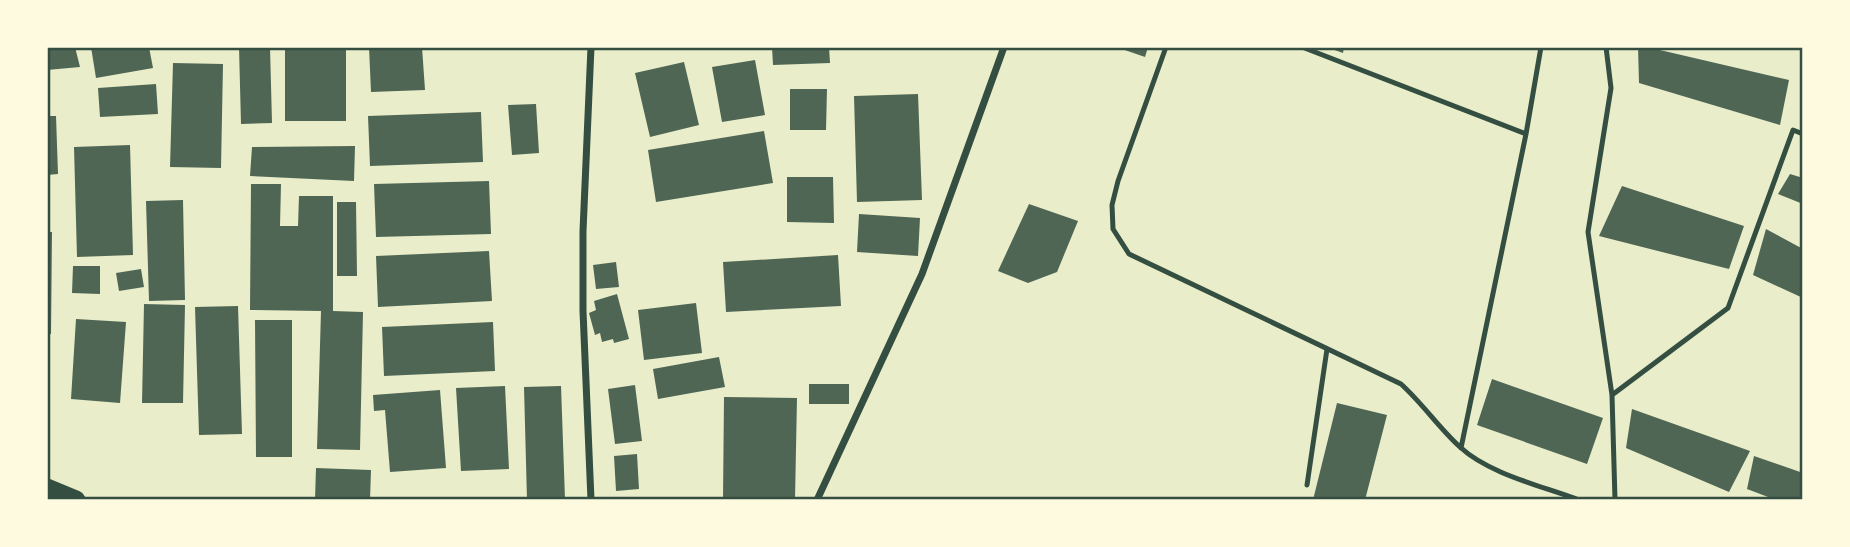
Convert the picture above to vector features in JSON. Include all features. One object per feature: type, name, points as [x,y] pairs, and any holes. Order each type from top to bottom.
[{"type":"highway","points":[[47,488],[76,500]]},
{"type":"street","points":[[591,47],[583,231],[583,311],[592,500]]},
{"type":"street","points":[[817,500],[922,274],[1004,47]]},
{"type":"lane","points":[[1166,47],[1112,205],[1113,229],[1129,254],[1401,384],[1421,402],[1461,448],[1487,466],[1579,500]]},
{"type":"lane","points":[[1302,47],[1526,134]]},
{"type":"lane","points":[[1461,448],[1526,134],[1541,47]]},
{"type":"lane","points":[[1606,47],[1611,88],[1588,232],[1612,394],[1615,500]]},
{"type":"lane","points":[[1612,394],[1728,308],[1793,130],[1803,134]]},
{"type":"lane","points":[[1307,485],[1327,349]]},
{"type":"building","points":[[47,47],[75,47],[80,67],[47,70]]},
{"type":"building","points":[[91,47],[149,47],[153,68],[96,78]]},
{"type":"building","points":[[239,47],[270,47],[272,123],[241,124]]},
{"type":"building","points":[[285,47],[346,47],[346,121],[285,121]]},
{"type":"building","points":[[369,47],[422,47],[425,90],[371,92]]},
{"type":"building","points":[[772,47],[829,47],[830,63],[773,65]]},
{"type":"building","points":[[1116,47],[1148,47],[1145,57]]},
{"type":"building","points":[[1326,47],[1344,47],[1343,53]]},
{"type":"building","points":[[1638,47],[1789,80],[1780,125],[1639,83]]},
{"type":"building","points":[[755,60],[765,115],[722,122],[712,67]]},
{"type":"building","points":[[684,62],[699,125],[650,137],[635,73]]},
{"type":"building","points":[[173,63],[223,64],[221,168],[170,167]]},
{"type":"building","points":[[156,84],[158,114],[100,117],[98,88]]},
{"type":"building","points":[[790,89],[827,89],[826,130],[790,130]]},
{"type":"building","points":[[918,94],[922,200],[857,202],[854,96]]},
{"type":"building","points":[[536,104],[539,153],[512,155],[508,105]]},
{"type":"building","points":[[481,112],[483,162],[370,166],[368,116]]},
{"type":"building","points":[[47,116],[56,116],[58,174],[47,175]]},
{"type":"building","points":[[764,131],[773,183],[656,202],[648,150]]},
{"type":"building","points":[[130,145],[133,255],[77,257],[74,147]]},
{"type":"building","points":[[355,146],[354,181],[250,176],[252,147]]},
{"type":"building","points":[[1790,174],[1803,178],[1803,204],[1778,194]]},
{"type":"building","points":[[787,177],[833,177],[834,223],[787,222]]},
{"type":"building","points":[[489,181],[491,234],[376,237],[374,184]]},
{"type":"building","points":[[251,184],[281,184],[280,226],[298,226],[299,196],[333,196],[333,311],[363,312],[360,450],[317,449],[321,311],[250,310]]},
{"type":"building","points":[[1622,186],[1744,226],[1729,269],[1599,236]]},
{"type":"building","points":[[183,200],[185,300],[149,301],[146,201]]},
{"type":"building","points":[[337,202],[356,202],[357,276],[337,276]]},
{"type":"building","points":[[1029,204],[1078,221],[1057,272],[1028,283],[998,271]]},
{"type":"building","points":[[859,214],[920,218],[918,256],[857,252]]},
{"type":"building","points":[[1766,229],[1803,249],[1803,298],[1753,275]]},
{"type":"building","points":[[47,232],[52,232],[51,334],[47,334]]},
{"type":"building","points":[[489,251],[492,301],[378,307],[376,256]]},
{"type":"building","points":[[838,255],[841,306],[726,312],[723,262]]},
{"type":"building","points":[[616,262],[619,287],[596,289],[593,265]]},
{"type":"building","points":[[73,266],[100,266],[100,294],[72,293]]},
{"type":"building","points":[[141,269],[144,287],[119,291],[116,273]]},
{"type":"building","points":[[617,294],[629,339],[614,343],[613,339],[602,342],[600,333],[595,335],[589,313],[596,310],[594,301]]},
{"type":"building","points":[[696,303],[702,353],[644,360],[638,310]]},
{"type":"building","points":[[144,304],[185,305],[183,403],[142,403]]},
{"type":"building","points":[[238,306],[242,434],[199,435],[195,307]]},
{"type":"building","points":[[76,319],[126,322],[120,403],[71,399]]},
{"type":"building","points":[[255,320],[292,320],[292,457],[256,457]]},
{"type":"building","points":[[493,322],[495,371],[384,376],[382,327]]},
{"type":"building","points":[[719,357],[725,387],[658,399],[653,369]]},
{"type":"building","points":[[1492,379],[1603,418],[1587,464],[1477,425]]},
{"type":"building","points":[[809,384],[849,384],[849,404],[809,404]]},
{"type":"building","points":[[635,385],[642,441],[615,444],[608,389]]},
{"type":"building","points":[[505,386],[509,469],[461,471],[456,388]]},
{"type":"building","points":[[561,386],[565,499],[527,500],[524,387]]},
{"type":"building","points":[[440,390],[446,468],[390,472],[385,410],[374,411],[373,395]]},
{"type":"building","points":[[724,397],[797,398],[795,500],[723,499]]},
{"type":"building","points":[[1337,403],[1387,415],[1365,500],[1313,500]]},
{"type":"building","points":[[1632,409],[1750,451],[1729,492],[1626,448]]},
{"type":"building","points":[[637,454],[639,489],[616,491],[614,456]]},
{"type":"building","points":[[1754,456],[1803,473],[1803,500],[1776,500],[1747,489]]},
{"type":"building","points":[[316,468],[371,470],[370,500],[315,500]]}]
